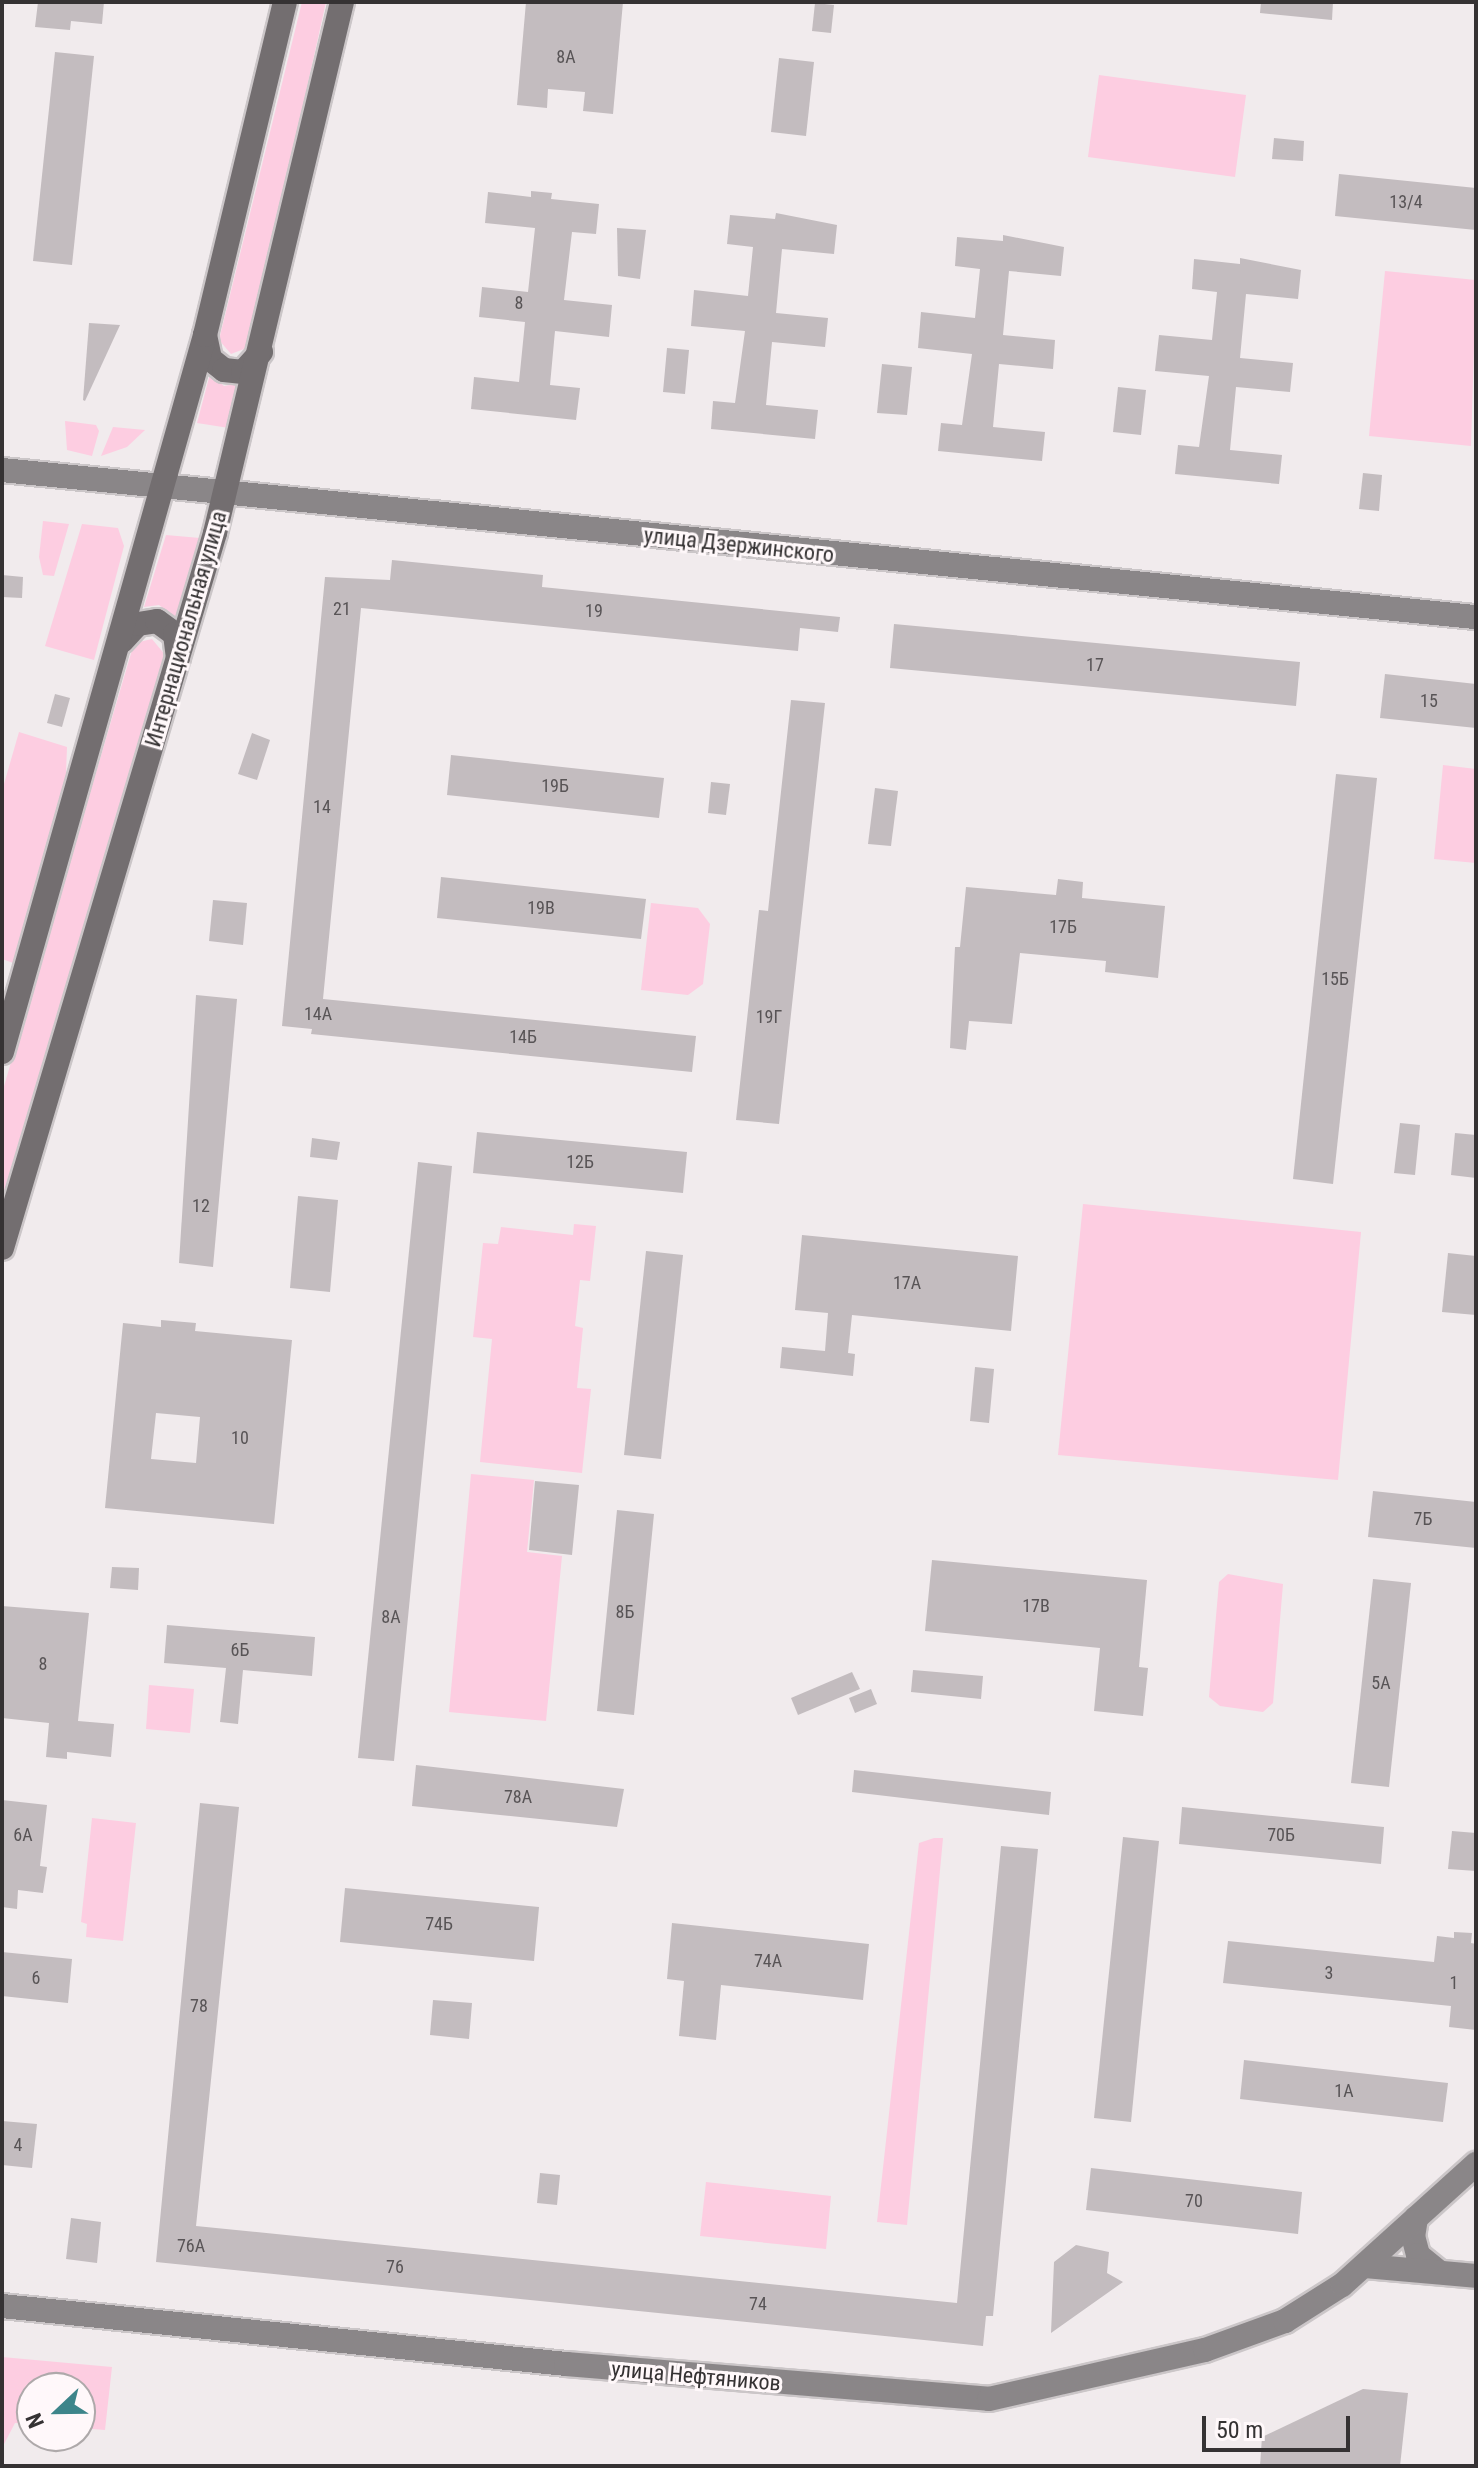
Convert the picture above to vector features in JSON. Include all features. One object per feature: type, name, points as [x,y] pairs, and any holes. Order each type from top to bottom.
[{"type":"main road","points":[[2,1052],[121,642],[205,335],[285,2]]},
{"type":"main road","name":"Интернациональная улица","points":[[2,1248],[226,491],[262,350],[342,2]]},
{"type":"main road","points":[[205,335],[210,359],[224,370],[243,372],[262,350]]},
{"type":"main road","name":"улица Дзержинского","points":[[2,470],[1476,617]]},
{"type":"main road","points":[[121,642],[138,624],[157,621],[175,634],[178,661]]},
{"type":"main road","name":"улица Нефтяников","points":[[2,2306],[966,2401],[1039,2391],[1236,2341],[1304,2310],[1365,2266],[1476,2164]]},
{"type":"main road","points":[[1416,2218],[1413,2236],[1418,2255],[1439,2272]]},
{"type":"main road","points":[[1365,2266],[1476,2276]]},
{"type":"shaded area","points":[[302,2],[326,2],[249,347],[231,354],[219,340]]},
{"type":"shaded area","points":[[1099,75],[1246,95],[1235,177],[1088,157]]},
{"type":"shaded area","points":[[1385,271],[1476,280],[1471,446],[1369,436]]},
{"type":"shaded area","points":[[210,374],[224,386],[241,383],[229,428],[197,423]]},
{"type":"shaded area","points":[[65,421],[96,425],[99,431],[92,456],[67,450]]},
{"type":"shaded area","points":[[113,427],[145,430],[127,447],[101,456]]},
{"type":"shaded area","points":[[43,521],[69,524],[54,576],[43,575],[39,557]]},
{"type":"shaded area","points":[[82,524],[118,528],[124,546],[94,660],[45,646]]},
{"type":"shaded area","points":[[166,535],[200,538],[177,619],[159,605],[144,607]]},
{"type":"shaded area","points":[[152,639],[166,656],[2,1198],[2,1093],[132,650],[139,642]]},
{"type":"shaded area","points":[[19,732],[67,747],[65,800],[16,964],[2,959],[2,791]]},
{"type":"shaded area","points":[[1443,765],[1476,769],[1476,863],[1434,859]]},
{"type":"shaded area","points":[[651,903],[698,908],[710,924],[703,984],[688,995],[641,990]]},
{"type":"shaded area","points":[[1083,1204],[1361,1232],[1338,1480],[1058,1455]]},
{"type":"shaded area","points":[[574,1224],[596,1226],[590,1281],[580,1280],[575,1326],[583,1328],[577,1388],[591,1389],[582,1473],[480,1462],[492,1339],[473,1337],[483,1243],[498,1244],[501,1227],[573,1235]]},
{"type":"shaded area","points":[[471,1474],[534,1480],[527,1552],[562,1556],[546,1721],[449,1712]]},
{"type":"shaded area","points":[[1228,1574],[1283,1584],[1273,1703],[1263,1712],[1220,1706],[1209,1697],[1219,1582]]},
{"type":"shaded area","points":[[149,1685],[194,1689],[190,1733],[146,1729]]},
{"type":"shaded area","points":[[92,1818],[136,1823],[123,1941],[86,1937],[87,1924],[81,1922]]},
{"type":"shaded area","points":[[943,1838],[907,2225],[877,2222],[919,1843]]},
{"type":"shaded area","points":[[706,2182],[831,2196],[826,2249],[700,2236]]},
{"type":"shaded area","points":[[2,2357],[112,2367],[105,2430],[96,2429],[96,2372],[16,2372],[16,2423],[2,2448]]},
{"type":"building","points":[[38,2],[104,2],[102,24],[71,21],[70,30],[35,27]]},
{"type":"building","points":[[526,2],[623,2],[613,114],[583,111],[585,92],[548,89],[547,108],[517,105]]},
{"type":"building","points":[[1261,2],[1333,2],[1332,20],[1260,13]]},
{"type":"building","points":[[815,3],[834,5],[831,33],[812,31]]},
{"type":"building","points":[[55,52],[94,56],[72,265],[33,261]]},
{"type":"building","points":[[779,58],[814,62],[806,136],[771,132]]},
{"type":"building","points":[[1274,138],[1304,141],[1303,161],[1272,159]]},
{"type":"building","points":[[1339,174],[1476,188],[1476,230],[1335,216]]},
{"type":"building","points":[[531,191],[552,193],[551,199],[599,204],[596,234],[572,232],[564,300],[612,305],[609,337],[555,331],[550,385],[580,388],[576,420],[471,409],[474,377],[519,382],[525,322],[479,317],[482,287],[528,292],[535,228],[485,223],[488,192],[531,197]]},
{"type":"building","points":[[776,213],[837,225],[834,254],[782,249],[776,313],[828,318],[825,347],[772,342],[766,405],[818,410],[815,439],[711,429],[713,401],[735,403],[745,331],[691,326],[694,290],[748,296],[753,247],[727,244],[730,215],[775,219]]},
{"type":"building","points":[[617,228],[646,230],[640,279],[618,276]]},
{"type":"building","points":[[1003,235],[1064,247],[1061,276],[1009,271],[1003,335],[1055,340],[1053,369],[999,364],[993,427],[1045,432],[1042,461],[938,451],[941,423],[962,425],[972,354],[918,348],[921,312],[975,318],[980,269],[955,266],[957,237],[1003,241]]},
{"type":"building","points":[[1240,258],[1301,270],[1298,299],[1246,294],[1240,358],[1293,363],[1290,392],[1236,387],[1230,450],[1282,455],[1279,484],[1175,474],[1178,445],[1199,447],[1209,376],[1155,371],[1159,335],[1212,340],[1217,292],[1192,289],[1194,259],[1240,264]]},
{"type":"building","points":[[89,323],[120,325],[85,401],[83,400]]},
{"type":"building","points":[[667,348],[689,350],[685,394],[663,392]]},
{"type":"building","points":[[882,364],[912,367],[907,415],[877,413]]},
{"type":"building","points":[[1118,387],[1146,390],[1141,435],[1113,432]]},
{"type":"building","points":[[1363,473],[1382,475],[1379,511],[1359,509]]},
{"type":"building","points":[[392,560],[543,575],[542,587],[840,617],[838,632],[800,628],[798,651],[361,608],[323,999],[696,1036],[692,1072],[311,1034],[312,1029],[282,1026],[325,577],[390,580]]},
{"type":"building","points":[[2,575],[23,577],[22,598],[2,597]]},
{"type":"building","points":[[894,624],[1300,662],[1296,706],[890,668]]},
{"type":"building","points":[[1385,674],[1476,684],[1476,728],[1380,718]]},
{"type":"building","points":[[55,694],[70,698],[62,727],[47,723]]},
{"type":"building","points":[[791,700],[825,703],[779,1124],[736,1120],[759,910],[768,911]]},
{"type":"building","points":[[252,733],[270,740],[257,780],[238,774]]},
{"type":"building","points":[[451,755],[664,778],[659,818],[447,795]]},
{"type":"building","points":[[1336,774],[1377,778],[1333,1184],[1293,1179]]},
{"type":"building","points":[[711,782],[730,784],[726,815],[708,813]]},
{"type":"building","points":[[875,788],[898,791],[891,846],[868,844]]},
{"type":"building","points":[[441,877],[646,899],[641,939],[437,918]]},
{"type":"building","points":[[1058,879],[1083,882],[1082,898],[1165,906],[1158,978],[1105,972],[1106,961],[1020,953],[1012,1024],[969,1021],[966,1050],[950,1048],[955,947],[960,947],[966,887],[1056,895]]},
{"type":"building","points":[[213,900],[247,903],[243,945],[209,941]]},
{"type":"building","points":[[196,995],[237,999],[213,1267],[179,1263]]},
{"type":"building","points":[[1400,1123],[1420,1125],[1415,1175],[1394,1173]]},
{"type":"building","points":[[477,1132],[687,1152],[683,1193],[473,1173]]},
{"type":"building","points":[[1455,1133],[1476,1135],[1476,1178],[1451,1175]]},
{"type":"building","points":[[312,1138],[340,1142],[337,1160],[310,1157]]},
{"type":"building","points":[[418,1162],[452,1166],[394,1761],[358,1758]]},
{"type":"building","points":[[298,1196],[338,1200],[330,1292],[290,1288]]},
{"type":"building","points":[[802,1235],[1018,1256],[1011,1331],[852,1315],[848,1353],[855,1354],[853,1376],[780,1368],[782,1347],[825,1351],[828,1313],[795,1310]]},
{"type":"building","points":[[646,1251],[683,1255],[661,1459],[624,1455]]},
{"type":"building","points":[[1448,1253],[1476,1256],[1476,1315],[1442,1312]]},
{"type":"building","points":[[161,1320],[196,1323],[195,1331],[292,1340],[274,1524],[105,1508],[123,1323],[161,1327]],"holes":[[[156,1413],[200,1417],[196,1463],[151,1459]]]},
{"type":"building","points":[[975,1367],[994,1369],[989,1423],[970,1421]]},
{"type":"building","points":[[535,1481],[579,1485],[572,1555],[529,1550]]},
{"type":"building","points":[[1373,1491],[1476,1502],[1476,1548],[1368,1537]]},
{"type":"building","points":[[617,1510],[654,1514],[634,1715],[597,1711]]},
{"type":"building","points":[[932,1560],[1147,1580],[1139,1667],[1148,1668],[1143,1716],[1094,1711],[1100,1648],[925,1631]]},
{"type":"building","points":[[112,1567],[139,1568],[138,1590],[110,1588]]},
{"type":"building","points":[[1373,1579],[1411,1583],[1389,1787],[1351,1783]]},
{"type":"building","points":[[2,1606],[89,1613],[78,1721],[114,1724],[111,1757],[67,1752],[67,1759],[46,1757],[49,1723],[2,1718]]},
{"type":"building","points":[[167,1625],[315,1637],[312,1676],[243,1670],[238,1724],[220,1722],[226,1668],[164,1663]]},
{"type":"building","points":[[913,1670],[983,1676],[981,1699],[911,1692]]},
{"type":"building","points":[[852,1672],[860,1689],[798,1715],[791,1698]]},
{"type":"building","points":[[871,1689],[877,1704],[855,1713],[849,1698]]},
{"type":"building","points":[[416,1765],[624,1789],[617,1827],[412,1806]]},
{"type":"building","points":[[854,1770],[1051,1792],[1049,1815],[852,1792]]},
{"type":"building","points":[[2,1800],[47,1805],[40,1866],[47,1867],[43,1893],[18,1890],[17,1909],[2,1907]]},
{"type":"building","points":[[200,1803],[239,1807],[196,2226],[957,2303],[1001,1846],[1038,1849],[993,2316],[986,2316],[983,2346],[156,2262]]},
{"type":"building","points":[[1182,1807],[1384,1827],[1381,1864],[1179,1844]]},
{"type":"building","points":[[1452,1831],[1476,1833],[1476,1871],[1448,1869]]},
{"type":"building","points":[[1123,1837],[1159,1841],[1131,2122],[1094,2118]]},
{"type":"building","points":[[345,1888],[539,1907],[534,1961],[340,1942]]},
{"type":"building","points":[[672,1923],[869,1944],[863,2000],[721,1985],[716,2040],[679,2036],[684,1981],[667,1979]]},
{"type":"building","points":[[1454,1932],[1472,1933],[1471,1943],[1476,1944],[1476,2030],[1449,2027],[1451,2006],[1223,1983],[1228,1941],[1434,1962],[1437,1936],[1454,1938]]},
{"type":"building","points":[[2,1952],[72,1959],[68,2003],[2,1996]]},
{"type":"building","points":[[433,2000],[472,2003],[469,2039],[430,2035]]},
{"type":"building","points":[[1244,2060],[1448,2083],[1443,2122],[1240,2099]]},
{"type":"building","points":[[2,2121],[37,2124],[32,2168],[2,2165]]},
{"type":"building","points":[[1091,2168],[1302,2192],[1298,2234],[1086,2210]]},
{"type":"building","points":[[540,2173],[560,2175],[557,2205],[537,2203]]},
{"type":"building","points":[[71,2218],[101,2222],[97,2263],[66,2259]]},
{"type":"building","points":[[1076,2245],[1109,2252],[1107,2273],[1123,2282],[1051,2333],[1054,2262]]},
{"type":"building","points":[[1363,2389],[1408,2393],[1400,2466],[1260,2466],[1262,2437]]}]
